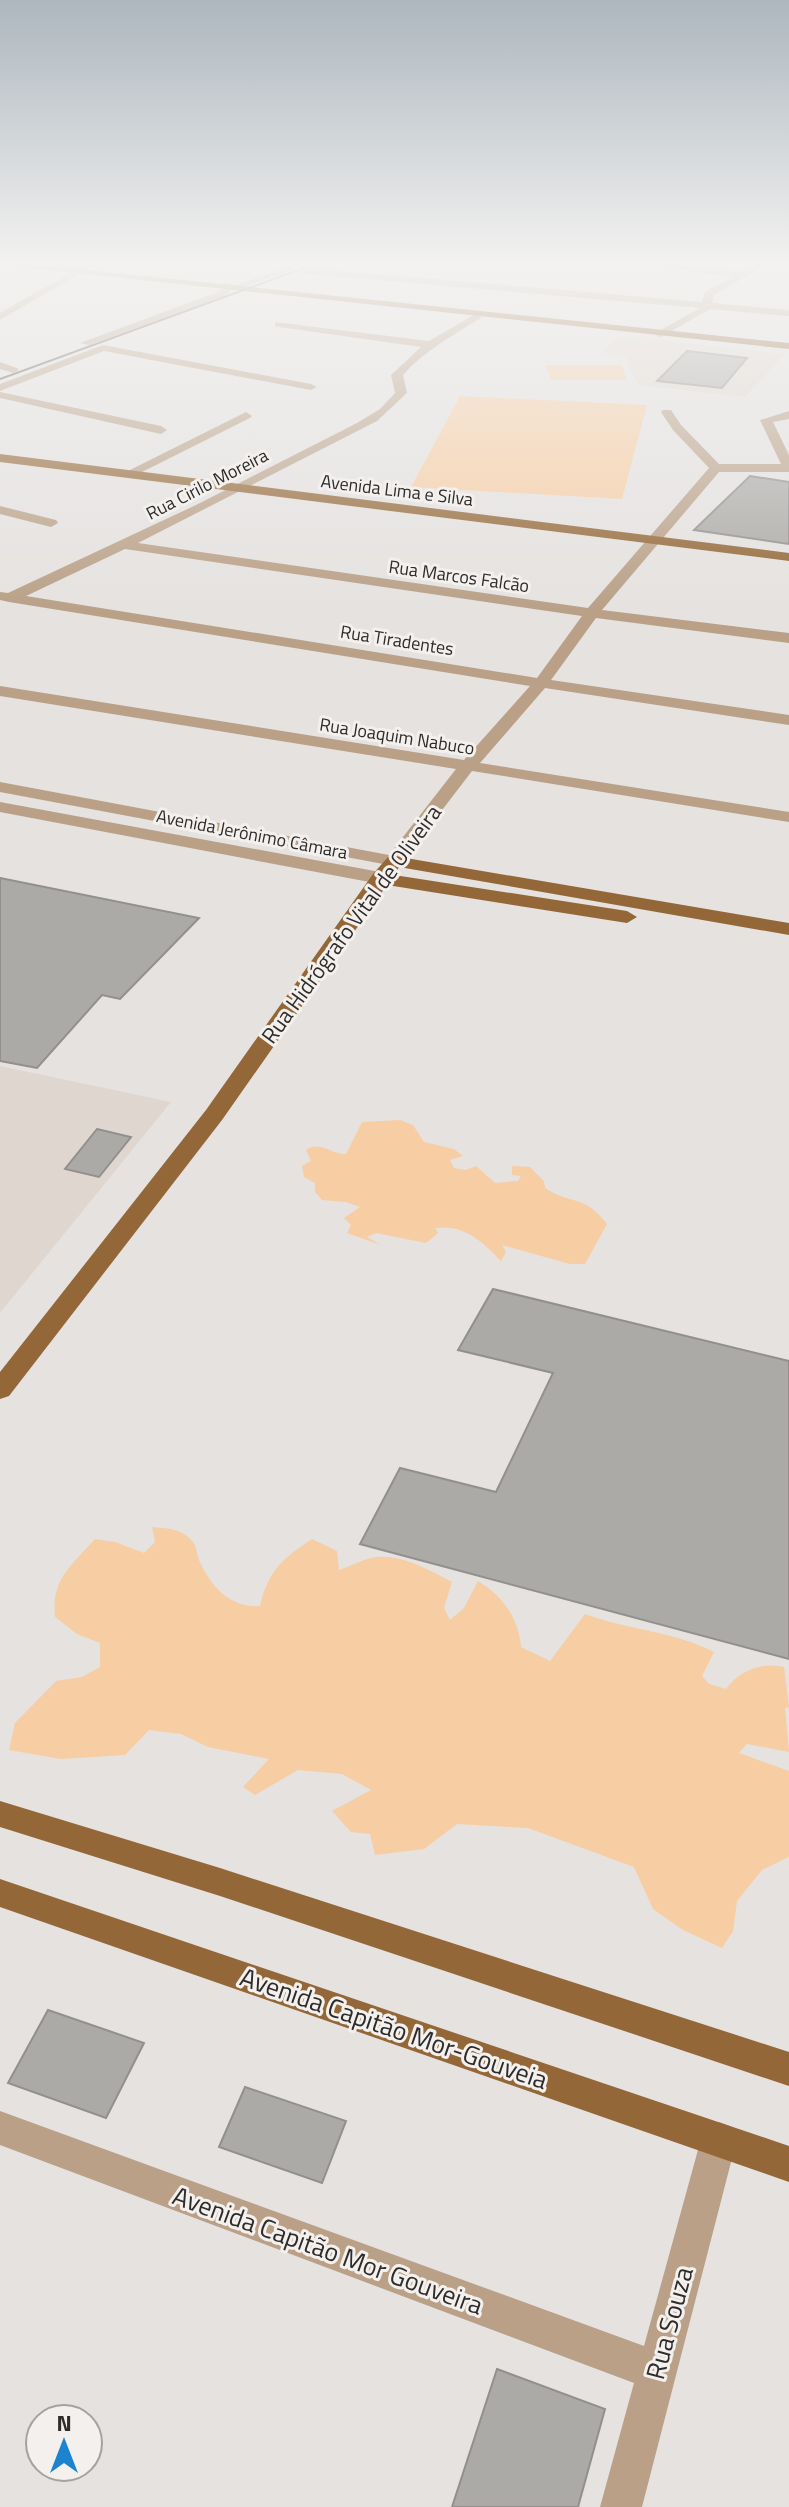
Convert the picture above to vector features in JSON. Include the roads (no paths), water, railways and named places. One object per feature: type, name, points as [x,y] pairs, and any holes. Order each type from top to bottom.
[{"type":"main road","name":"Avenida Lima e Silva","points":[[0,458],[789,557]]},
{"type":"main road","name":"Avenida Jerônimo Câmara","points":[[387,870],[789,929]]},
{"type":"main road","name":"Avenida Jerônimo Câmara","points":[[387,870],[789,945]]},
{"type":"main road","name":"Rua Hidrógrafo Vital de Oliveira","points":[[0,1390],[214,1115],[387,870]]},
{"type":"main road","points":[[0,1814],[220,1882],[789,2069]]},
{"type":"main road","name":"Avenida Capitão Mor-Gouveia","points":[[0,1893],[789,2164]]},
{"type":"street","points":[[0,388],[26,378]]},
{"type":"street","points":[[263,378],[311,387]]},
{"type":"street","name":"Rua Cirilo Moreira","points":[[3,599],[240,489],[366,422],[396,401],[401,393],[398,378]]},
{"type":"street","points":[[0,395],[161,430]]},
{"type":"street","points":[[667,412],[672,425],[710,458],[715,468],[789,468],[766,420],[789,415]]},
{"type":"street","points":[[128,474],[246,416]]},
{"type":"street","name":"Rua Hidrógrafo Vital de Oliveira","points":[[387,870],[466,768],[541,683],[592,613],[715,468]]},
{"type":"street","points":[[0,510],[51,523]]},
{"type":"street","name":"Rua Marcos Falcão","points":[[124,545],[592,613],[789,638]]},
{"type":"street","name":"Rua Tiradentes","points":[[3,599],[789,720]]},
{"type":"street","name":"Rua Joaquim Nabuco","points":[[0,691],[466,768],[789,817]]},
{"type":"street","name":"Avenida Jerônimo Câmara","points":[[0,787],[387,870]]},
{"type":"street","name":"Avenida Jerônimo Câmara","points":[[0,807],[387,870]]},
{"type":"street","name":"Avenida Capitão Mor Gouveira","points":[[0,2128],[656,2371]]},
{"type":"street","name":"Rua Souza","points":[[621,2507],[719,2139]]}]
